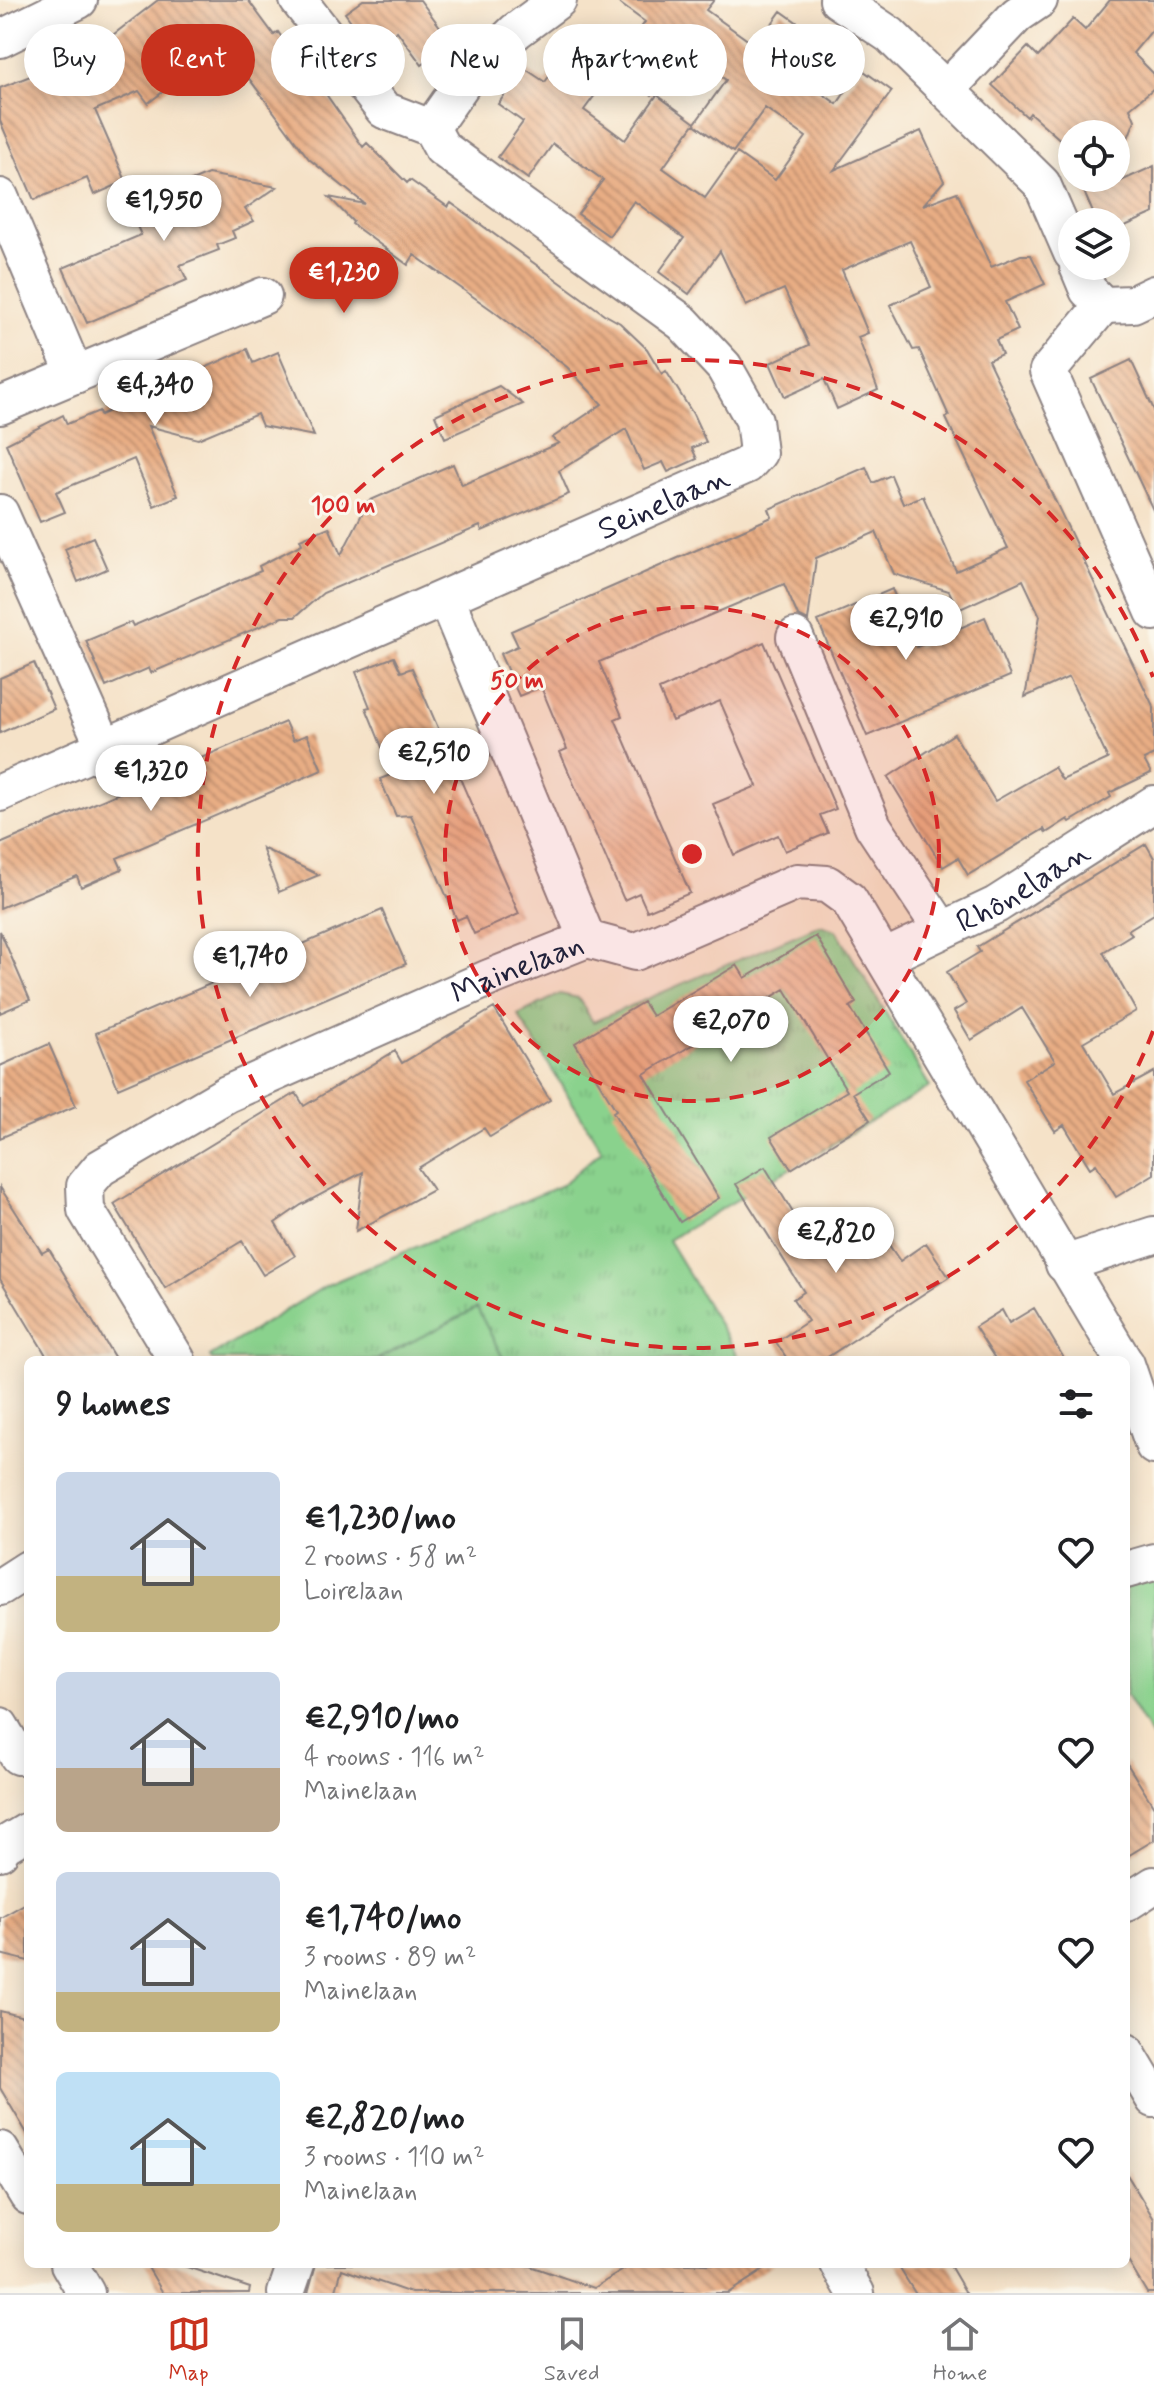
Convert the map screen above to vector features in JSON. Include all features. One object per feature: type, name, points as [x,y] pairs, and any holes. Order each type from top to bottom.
[{"type":"street","points":[[0,39],[79,0]]},
{"type":"street","name":"Seinelaan","points":[[0,793],[747,465],[758,453],[754,420],[724,367],[683,323],[442,148],[431,128],[384,110],[298,0]]},
{"type":"street","points":[[431,128],[464,81],[516,31],[558,0]]},
{"type":"street","points":[[838,0],[890,35],[1042,184],[1058,221]]},
{"type":"street","points":[[946,90],[1017,15],[1039,0]]},
{"type":"street","points":[[0,197],[75,375]]},
{"type":"street","points":[[1084,280],[1088,290],[1103,305],[1133,304],[1154,294]]},
{"type":"street","points":[[0,406],[263,296]]},
{"type":"street","points":[[1103,305],[1048,371],[1154,612]]},
{"type":"street","points":[[0,513],[104,746]]},
{"type":"street","points":[[446,598],[587,939]]},
{"type":"street","points":[[795,637],[873,826],[942,930]]},
{"type":"street","name":"Rhônelaan","points":[[884,958],[996,905],[1154,804]]},
{"type":"street","name":"Mainelaan","points":[[175,1356],[86,1210],[85,1186],[100,1168],[227,1094],[489,978],[587,939],[635,952],[797,882],[827,884],[849,900],[1121,1356]]},
{"type":"street","points":[[1064,1264],[1154,1235]]},
{"type":"street","name":"Mainelaan","points":[[1130,1375],[1152,1430]]},
{"type":"street","points":[[1130,1569],[1154,1562]]},
{"type":"street","points":[[0,1587],[24,1572]]},
{"type":"street","points":[[0,1852],[3,1846],[24,1833]]},
{"type":"street","points":[[1130,1900],[1154,1885]]},
{"type":"street","points":[[1130,2059],[1154,2099]]},
{"type":"street","points":[[0,2150],[24,2189]]},
{"type":"street","points":[[71,2268],[86,2293]]},
{"type":"street","points":[[286,2293],[295,2268]]},
{"type":"street","points":[[841,2268],[856,2293]]},
{"type":"green space","points":[[820,925],[836,930],[930,1087],[668,1240],[738,1356],[212,1356],[327,1285],[562,1185],[602,1150],[518,1015],[560,994],[578,998],[593,1022]]},
{"type":"green space","points":[[477,1308],[502,1356],[384,1356]]},
{"type":"green space","points":[[1154,1576],[1154,1741],[1130,1702],[1130,1584]]},
{"type":"building","points":[[158,0],[248,0],[271,31],[271,96],[327,96],[363,147],[367,143],[407,183],[410,180],[448,207],[451,203],[620,323],[647,349],[662,374],[666,371],[693,414],[706,442],[692,448],[697,459],[668,472],[663,462],[644,470],[626,429],[559,471],[569,494],[482,531],[480,526],[323,593],[295,617],[282,617],[151,673],[149,668],[106,687],[86,641],[131,622],[133,626],[261,571],[259,566],[302,544],[300,539],[329,527],[341,555],[363,512],[367,511],[364,503],[453,464],[462,485],[559,443],[552,438],[602,404],[567,367],[492,310],[414,255],[408,265],[352,224],[329,197],[365,204],[309,159],[255,87],[255,24],[141,24],[141,94],[139,91],[95,110],[126,181],[94,195],[87,178],[34,200],[0,121],[0,88],[24,79],[24,96],[125,96],[125,26]]},
{"type":"building","points":[[363,0],[420,0],[438,24],[421,24],[421,64],[405,42],[405,24],[353,24],[345,13]]},
{"type":"building","points":[[615,0],[714,0],[706,10],[725,24],[644,24],[645,22]]},
{"type":"building","points":[[1110,0],[1154,0],[1154,28],[1133,53],[1154,74],[1154,88],[1130,108],[1135,120],[1130,133],[1130,120],[1058,120],[1058,138],[1030,113],[1027,117],[992,85],[1028,47],[1038,57],[1073,19],[1085,30]]},
{"type":"building","points":[[781,11],[799,24],[772,24]]},
{"type":"building","points":[[727,25],[743,37],[743,96],[826,96],[837,104],[842,96],[865,96],[865,72],[892,91],[834,170],[921,131],[944,181],[923,205],[957,192],[991,267],[1021,255],[1031,255],[1045,284],[1005,302],[1018,330],[996,340],[1002,354],[988,360],[1154,708],[1154,755],[1144,760],[1151,773],[1109,793],[1111,797],[1070,822],[1068,819],[1046,833],[1044,829],[968,875],[958,858],[943,867],[888,777],[954,734],[995,801],[1054,767],[1062,780],[1108,759],[1069,677],[1025,697],[1040,616],[1023,580],[958,610],[949,591],[894,574],[876,532],[816,558],[808,621],[798,616],[784,584],[599,662],[622,716],[615,719],[690,893],[647,911],[639,893],[624,900],[560,752],[567,749],[541,687],[519,696],[500,654],[518,646],[511,631],[772,517],[769,509],[866,467],[873,483],[891,475],[903,504],[923,496],[956,571],[1008,548],[946,418],[949,416],[919,349],[913,350],[890,305],[931,287],[910,241],[842,270],[868,333],[858,337],[878,390],[837,409],[824,379],[785,397],[770,363],[809,345],[784,289],[746,306],[720,251],[689,294],[659,272],[684,238],[634,201],[609,236],[578,214],[603,180],[553,144],[528,179],[498,157],[523,122],[498,104],[504,96],[527,96],[527,70],[543,81],[543,96],[594,96],[584,110],[625,140],[656,96],[695,123],[714,96],[727,96]],"holes":[[[765,108],[806,137],[775,180],[737,153],[705,198],[663,168],[694,124],[733,152]]]},
{"type":"building","points":[[143,96],[157,96],[148,103]]},
{"type":"building","points":[[1154,166],[1154,213],[1130,224],[1130,208],[1091,208],[1084,192],[1130,192],[1130,177]]},
{"type":"building","points":[[208,174],[277,187],[245,209],[254,221],[232,231],[235,238],[217,245],[219,250],[180,265],[187,280],[87,323],[63,268],[141,235],[129,208]]},
{"type":"building","points":[[247,349],[253,363],[278,352],[314,436],[262,426],[257,414],[198,439],[148,426],[178,496],[154,506],[134,459],[56,492],[65,512],[40,522],[6,444],[63,415],[67,424],[99,411],[100,415]]},
{"type":"building","points":[[1131,360],[1154,410],[1154,512],[1091,379]]},
{"type":"building","points":[[499,386],[523,404],[445,438],[435,415]]},
{"type":"building","points":[[93,537],[107,569],[78,582],[65,549]]},
{"type":"building","points":[[892,589],[917,647],[985,617],[1010,676],[867,736],[818,621]]},
{"type":"building","points":[[764,642],[836,809],[820,815],[828,833],[785,851],[778,835],[734,855],[713,804],[757,786],[720,701],[672,721],[659,690]]},
{"type":"building","points":[[394,657],[401,672],[412,668],[519,914],[474,934],[466,916],[457,920],[411,815],[396,816],[380,779],[393,774],[366,708],[370,707],[356,672]]},
{"type":"building","points":[[34,663],[54,709],[0,733],[0,678]]},
{"type":"building","points":[[285,722],[293,740],[307,735],[322,770],[117,858],[122,869],[81,887],[77,876],[0,908],[0,844]]},
{"type":"building","points":[[1146,844],[1154,858],[1154,914],[1128,930],[1132,934],[1103,952],[1136,1011],[1083,1042],[1114,1094],[1154,1072],[1154,1174],[1116,1197],[1096,1164],[1090,1168],[1064,1125],[1055,1131],[1024,1080],[1055,1061],[1022,1008],[971,1040],[954,1011],[966,1004],[947,972],[980,952],[977,947]]},
{"type":"building","points":[[262,848],[319,875],[279,892]]},
{"type":"building","points":[[382,910],[406,964],[118,1088],[96,1033]]},
{"type":"building","points":[[0,931],[30,1000],[0,1013]]},
{"type":"building","points":[[816,936],[856,1003],[850,1007],[889,1071],[853,1093],[870,1120],[791,1169],[771,1137],[847,1091],[785,989],[644,1074],[719,1198],[680,1222],[575,1043],[643,1002],[652,1016],[737,965],[745,978]]},
{"type":"building","points":[[494,1008],[550,1100],[490,1137],[484,1128],[418,1168],[433,1190],[356,1231],[363,1172],[301,1205],[275,1223],[295,1256],[263,1275],[242,1241],[165,1288],[114,1204],[296,1093],[304,1106],[395,1051],[402,1063]]},
{"type":"building","points":[[49,1044],[76,1106],[0,1138],[0,1066]]},
{"type":"building","points":[[765,1167],[803,1229],[825,1213],[855,1258],[885,1239],[900,1261],[926,1243],[949,1277],[829,1356],[785,1356],[776,1342],[808,1321],[793,1299],[804,1292],[736,1184]]},
{"type":"building","points":[[0,1187],[42,1253],[49,1249],[114,1356],[47,1356],[0,1279]]},
{"type":"building","points":[[1034,1308],[1063,1356],[993,1356],[975,1327],[1002,1310],[1009,1323]]},
{"type":"building","points":[[1130,1768],[1154,1807],[1154,1840],[1130,1855]]},
{"type":"building","points":[[24,1904],[24,1960],[0,1954],[0,1918]]},
{"type":"building","points":[[0,2011],[24,2017],[24,2128],[0,2088]]},
{"type":"building","points":[[1130,2180],[1154,2219],[1154,2293],[1147,2293],[1130,2265]]},
{"type":"building","points":[[148,2268],[190,2268],[250,2288],[249,2293],[163,2293]]},
{"type":"building","points":[[315,2268],[536,2268],[594,2288],[626,2268],[767,2268],[728,2293],[411,2293],[342,2269],[335,2293],[308,2293]]},
{"type":"building","points":[[899,2268],[951,2268],[966,2293],[915,2293]]}]
